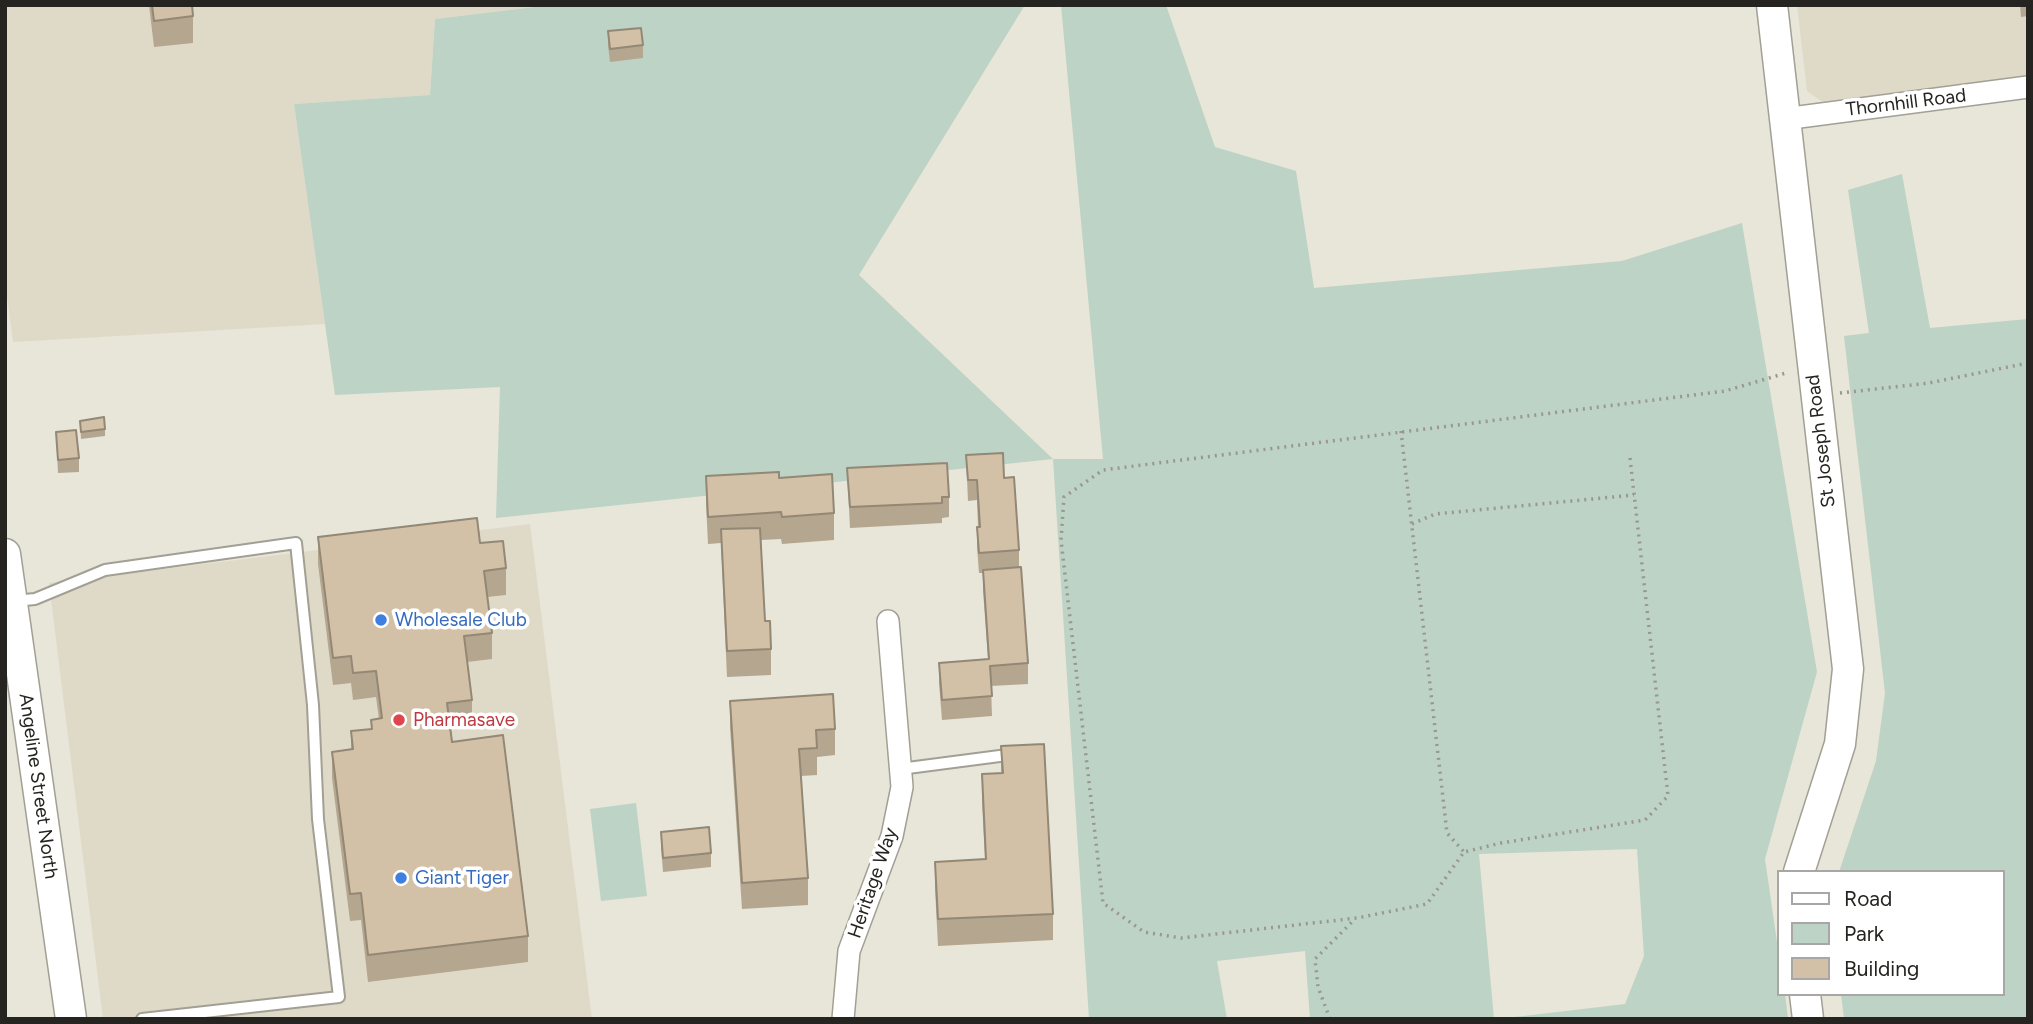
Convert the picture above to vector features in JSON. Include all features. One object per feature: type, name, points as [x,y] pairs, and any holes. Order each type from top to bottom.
[{"type":"street","name":"St Joseph Road","points":[[1772,5],[1848,669],[1840,744],[1801,870]]},
{"type":"street","name":"Thornhill Road","points":[[1784,119],[2028,88]]},
{"type":"street","name":"Angeline Street North","points":[[5,554],[11,601],[11,647],[71,1019]]},
{"type":"street","name":"Heritage Way","points":[[843,1019],[849,951],[892,836],[902,787],[888,621]]},
{"type":"street","points":[[1805,996],[1808,1019]]},
{"type":"lane","points":[[11,601],[35,599],[105,569],[296,543],[313,705],[318,819],[339,997],[142,1019]]},
{"type":"lane","points":[[900,769],[1021,754]]},
{"type":"path","points":[[1815,392],[1842,393],[1929,383],[2028,363]]},
{"type":"path","points":[[1630,458],[1668,796],[1645,820],[1501,843],[1464,852],[1427,904],[1357,918],[1181,938],[1144,932],[1103,903],[1061,540],[1064,497],[1103,470],[1725,391],[1786,373]]},
{"type":"path","points":[[1401,431],[1447,833],[1464,852]]},
{"type":"path","points":[[1412,524],[1435,514],[1634,495]]},
{"type":"path","points":[[1331,1019],[1318,987],[1315,959],[1357,918]]},
{"type":"shaded area","points":[[5,5],[551,5],[435,19],[430,95],[294,104],[325,324],[13,342],[5,280]]},
{"type":"shaded area","points":[[1797,5],[2028,5],[2028,81],[1824,103],[1807,91]]},
{"type":"shaded area","points":[[530,524],[592,1019],[103,1019],[49,583]]},
{"type":"green space","points":[[551,5],[1025,5],[859,275],[1053,459],[496,518],[500,387],[335,395],[294,104],[430,95],[435,19]]},
{"type":"green space","points":[[1061,5],[1166,5],[1215,147],[1296,171],[1314,288],[1622,261],[1742,223],[1817,672],[1765,859],[1778,949],[1778,996],[1785,996],[1788,1019],[1498,1019],[1625,1004],[1644,956],[1637,849],[1479,854],[1494,1019],[1310,1019],[1305,951],[1217,961],[1227,1019],[1089,1019],[1053,459],[1103,459]]},
{"type":"green space","points":[[1902,174],[1930,328],[2028,319],[2028,1019],[1844,1019],[1841,996],[2005,996],[2005,870],[1840,870],[1876,761],[1885,693],[1844,336],[1869,333],[1848,190]]},
{"type":"green space","points":[[636,803],[647,896],[601,901],[590,809]]},
{"type":"building","points":[[152,5],[192,5],[193,16],[154,21]]},
{"type":"building","points":[[641,28],[643,45],[610,49],[608,31]]},
{"type":"building","points":[[104,417],[105,429],[81,432],[80,421]]},
{"type":"building","points":[[76,430],[79,458],[58,460],[56,432]]},
{"type":"building","points":[[1003,453],[1004,478],[1014,477],[1019,550],[979,553],[977,480],[968,480],[966,455]]},
{"type":"building","points":[[947,463],[949,497],[942,497],[942,503],[850,507],[847,468]]},
{"type":"building","points":[[779,472],[779,478],[832,474],[834,513],[782,517],[781,512],[708,517],[706,476]]},
{"type":"building","points":[[477,518],[480,543],[503,541],[506,568],[484,571],[492,633],[464,636],[472,700],[447,703],[452,742],[503,735],[528,936],[368,955],[361,893],[350,894],[332,752],[353,749],[351,731],[372,729],[371,720],[382,718],[376,671],[353,673],[351,656],[333,658],[318,537]]},
{"type":"building","points":[[760,528],[765,621],[770,621],[771,649],[727,651],[721,529]]},
{"type":"building","points":[[1021,567],[1028,663],[990,666],[992,696],[942,700],[939,663],[989,659],[983,570]]},
{"type":"building","points":[[833,694],[835,729],[816,730],[817,748],[799,749],[808,878],[742,883],[730,701]]},
{"type":"building","points":[[1044,744],[1053,914],[938,919],[935,862],[986,859],[982,774],[1003,773],[1001,746]]},
{"type":"building","points":[[709,827],[711,853],[663,858],[661,832]]},
{"type":"place","name":"Wholesale Club","points":[[381,620]]},
{"type":"place","name":"Pharmasave","points":[[399,720]]},
{"type":"place","name":"Giant Tiger","points":[[401,878]]}]
